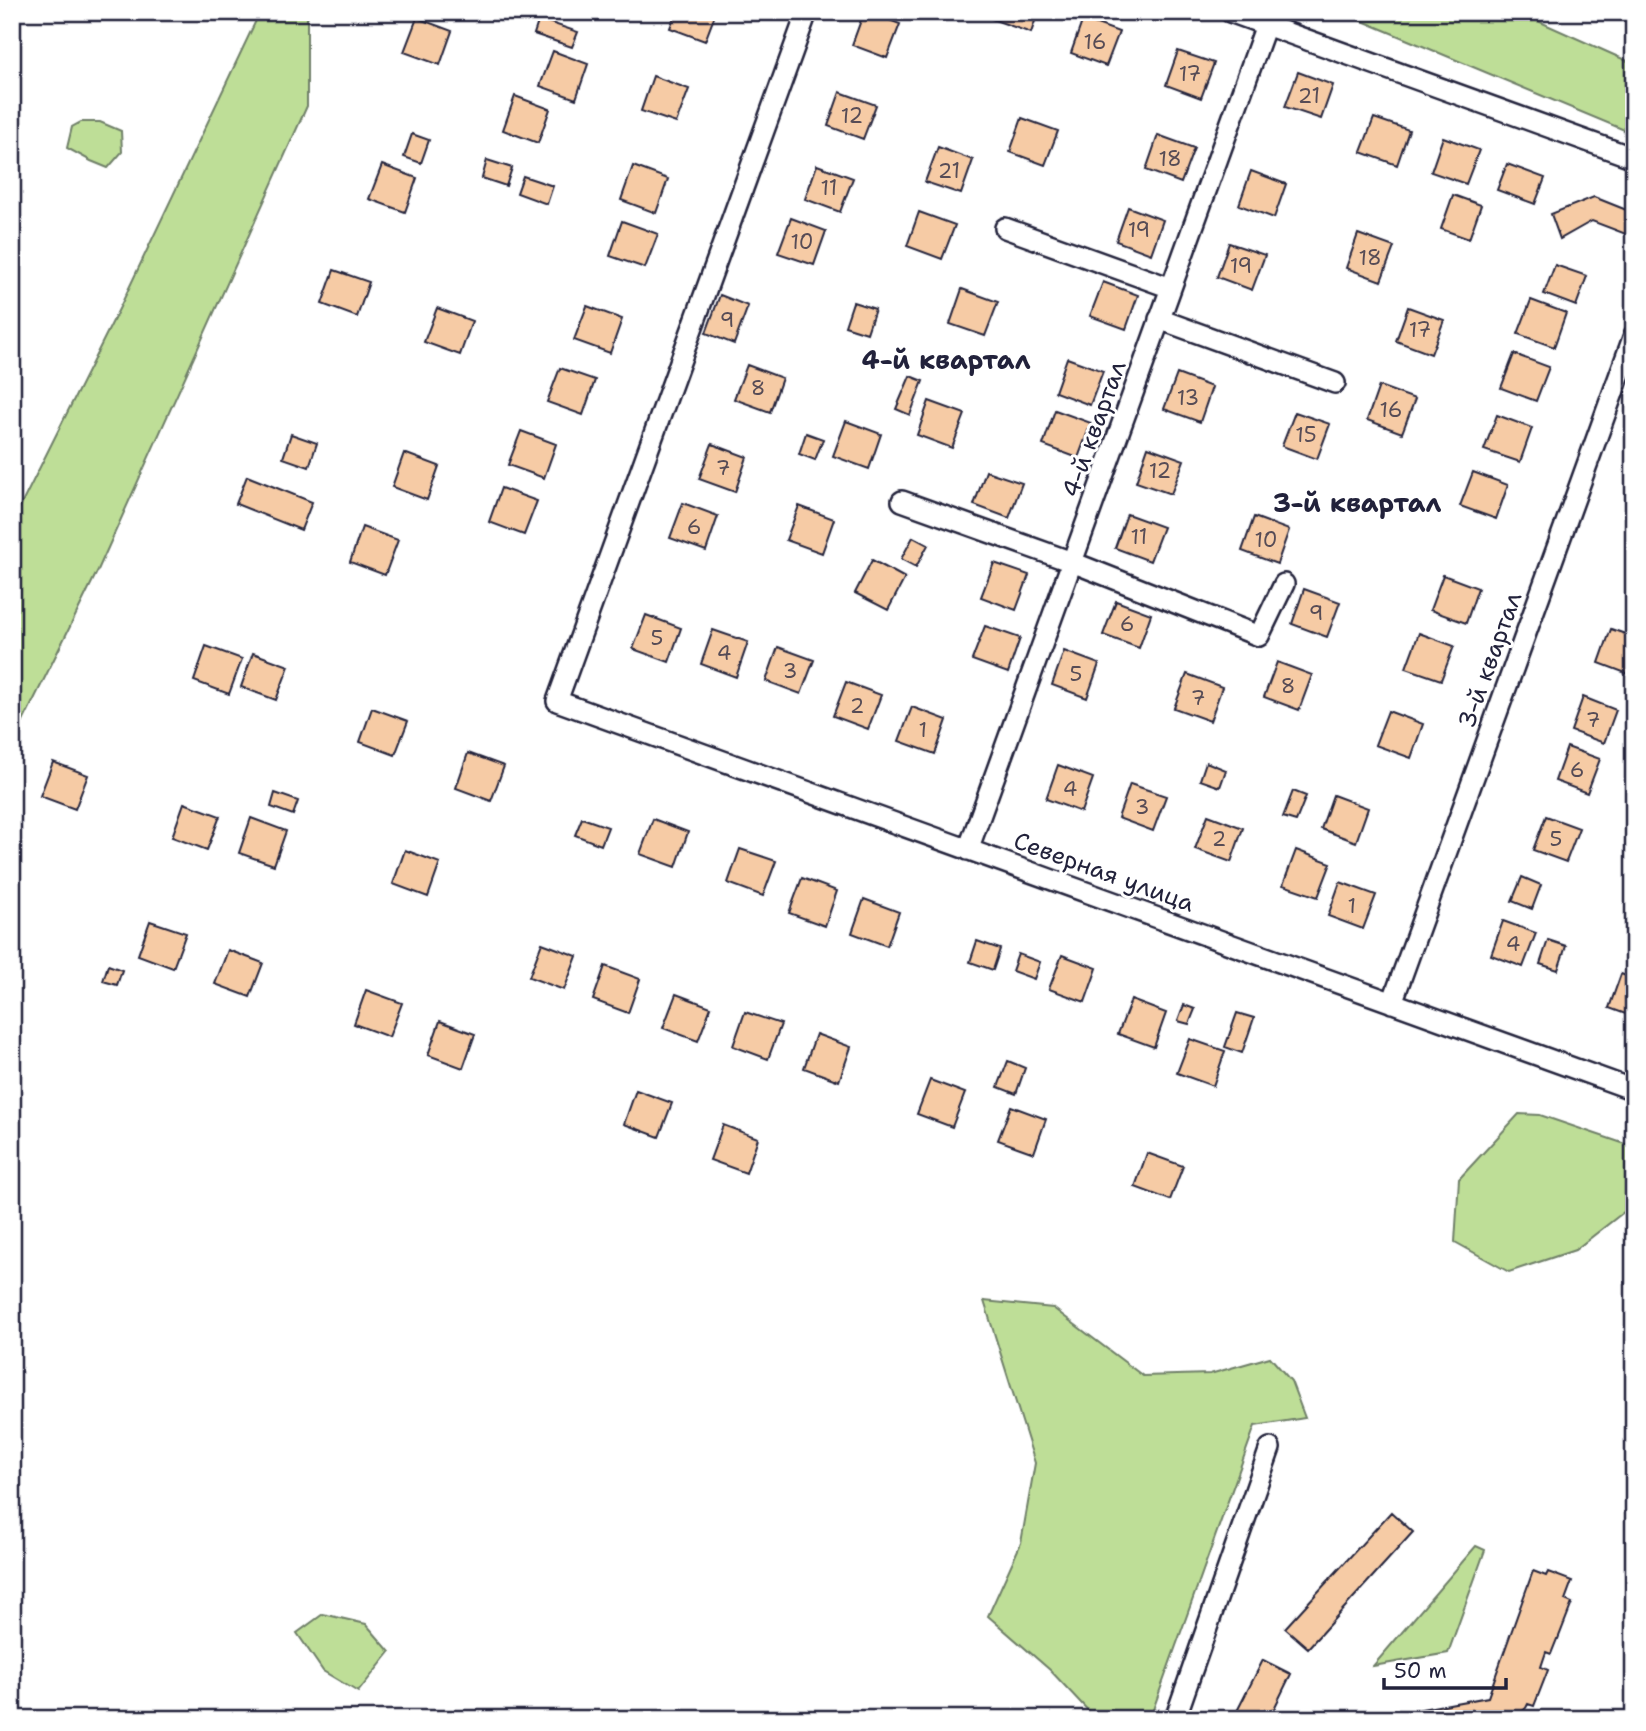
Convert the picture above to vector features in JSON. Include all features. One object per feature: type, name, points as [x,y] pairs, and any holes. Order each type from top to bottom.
[{"type":"street","name":"Северная улица","points":[[807,12],[557,701],[1634,1090]]},
{"type":"street","points":[[1230,12],[1634,158]]},
{"type":"street","name":"4-й квартал","points":[[968,850],[1266,25]]},
{"type":"street","points":[[1005,228],[1171,288]]},
{"type":"street","points":[[1159,319],[1335,383]]},
{"type":"street","name":"3-й квартал","points":[[1392,1003],[1634,335]]},
{"type":"street","points":[[902,501],[1072,562],[1259,636],[1284,584]]},
{"type":"street","points":[[1175,1719],[1270,1448]]},
{"type":"green space","points":[[260,12],[310,12],[307,18],[307,106],[98,570],[12,744],[12,523],[120,307]]},
{"type":"green space","points":[[1341,12],[1518,12],[1634,64],[1634,134]]},
{"type":"green space","points":[[81,122],[100,122],[121,131],[122,152],[108,168],[67,148],[72,127]]},
{"type":"green space","points":[[1519,1114],[1540,1115],[1634,1147],[1634,1204],[1575,1250],[1509,1272],[1455,1242],[1459,1179]]},
{"type":"green space","points":[[984,1301],[1053,1308],[1143,1376],[1210,1374],[1270,1357],[1291,1381],[1305,1418],[1255,1426],[1150,1718],[1096,1719],[1050,1670],[988,1616],[1021,1543],[1035,1463]]},
{"type":"green space","points":[[1476,1546],[1485,1550],[1448,1653],[1373,1666]]},
{"type":"green space","points":[[323,1614],[366,1624],[390,1652],[358,1692],[323,1671],[297,1633]]},
{"type":"building","points":[[676,12],[716,12],[705,41],[670,28]]},
{"type":"building","points":[[864,12],[900,24],[887,58],[852,45]]},
{"type":"building","points":[[994,12],[1038,12],[1031,33],[992,19]]},
{"type":"building","points":[[417,18],[452,31],[440,65],[404,52]]},
{"type":"building","points":[[539,19],[578,32],[572,47],[534,34]]},
{"type":"building","points":[[1083,19],[1119,32],[1106,66],[1071,53]]},
{"type":"building","points":[[553,51],[588,64],[576,99],[540,86]]},
{"type":"building","points":[[1178,51],[1214,63],[1201,98],[1166,85]]},
{"type":"building","points":[[1298,72],[1333,85],[1321,119],[1285,107]]},
{"type":"building","points":[[653,76],[689,89],[676,123],[641,111]]},
{"type":"building","points":[[840,92],[876,105],[863,139],[828,126]]},
{"type":"building","points":[[515,96],[550,109],[538,143],[503,130]]},
{"type":"building","points":[[1022,118],[1058,131],[1045,165],[1010,152]]},
{"type":"building","points":[[1374,118],[1409,130],[1397,165],[1361,152]]},
{"type":"building","points":[[412,134],[429,140],[421,163],[404,157]]},
{"type":"building","points":[[1158,135],[1194,148],[1181,183],[1146,170]]},
{"type":"building","points":[[1443,137],[1479,150],[1466,184],[1431,172]]},
{"type":"building","points":[[938,147],[973,160],[961,194],[925,182]]},
{"type":"building","points":[[487,160],[512,168],[506,186],[482,178]]},
{"type":"building","points":[[1507,164],[1545,178],[1535,204],[1497,190]]},
{"type":"building","points":[[382,165],[417,178],[405,212],[369,199]]},
{"type":"building","points":[[817,165],[853,178],[840,212],[805,199]]},
{"type":"building","points":[[633,166],[668,179],[656,213],[621,200]]},
{"type":"building","points":[[1251,171],[1286,184],[1274,218],[1239,205]]},
{"type":"building","points":[[523,176],[553,186],[547,204],[517,193]]},
{"type":"building","points":[[1453,195],[1481,205],[1469,239],[1441,229]]},
{"type":"building","points":[[1594,197],[1634,213],[1631,236],[1592,221],[1560,239],[1551,214]]},
{"type":"building","points":[[1128,207],[1163,220],[1151,254],[1116,241]]},
{"type":"building","points":[[919,212],[955,225],[942,259],[907,246]]},
{"type":"building","points":[[791,218],[826,231],[814,265],[778,253]]},
{"type":"building","points":[[622,221],[658,234],[645,268],[610,256]]},
{"type":"building","points":[[1358,234],[1394,247],[1381,281],[1346,268]]},
{"type":"building","points":[[1229,243],[1265,255],[1252,290],[1217,277]]},
{"type":"building","points":[[1555,265],[1587,276],[1576,306],[1544,294]]},
{"type":"building","points":[[334,270],[369,282],[357,317],[322,304]]},
{"type":"building","points":[[1103,282],[1138,295],[1126,329],[1090,316]]},
{"type":"building","points":[[962,289],[998,302],[985,336],[950,324]]},
{"type":"building","points":[[720,295],[748,306],[734,344],[706,333]]},
{"type":"building","points":[[1531,300],[1566,313],[1554,347],[1518,334]]},
{"type":"building","points":[[853,302],[875,309],[867,333],[845,326]]},
{"type":"building","points":[[587,306],[622,319],[610,353],[574,340]]},
{"type":"building","points":[[1408,307],[1444,320],[1431,354],[1396,341]]},
{"type":"building","points":[[437,308],[472,321],[460,355],[424,342]]},
{"type":"building","points":[[1514,354],[1549,367],[1536,401],[1501,388]]},
{"type":"building","points":[[1067,358],[1103,371],[1090,405],[1055,392]]},
{"type":"building","points":[[747,365],[782,378],[770,412],[734,399]]},
{"type":"building","points":[[560,368],[595,380],[583,415],[547,402]]},
{"type":"building","points":[[1177,374],[1212,387],[1200,422],[1164,409]]},
{"type":"building","points":[[910,376],[923,381],[910,415],[896,409]]},
{"type":"building","points":[[1379,386],[1415,399],[1402,433],[1367,420]]},
{"type":"building","points":[[929,401],[965,414],[952,448],[917,435]]},
{"type":"building","points":[[1055,410],[1091,423],[1078,458],[1043,445]]},
{"type":"building","points":[[1295,412],[1330,424],[1317,459],[1282,446]]},
{"type":"building","points":[[1497,415],[1532,428],[1520,462],[1484,450]]},
{"type":"building","points":[[846,421],[881,434],[869,469],[833,456]]},
{"type":"building","points":[[521,431],[556,444],[544,478],[508,465]]},
{"type":"building","points":[[806,433],[823,439],[815,460],[799,454]]},
{"type":"building","points":[[291,434],[317,443],[309,467],[283,458]]},
{"type":"building","points":[[712,444],[747,457],[735,492],[699,479]]},
{"type":"building","points":[[1148,447],[1184,460],[1171,494],[1136,482]]},
{"type":"building","points":[[404,453],[439,466],[427,500],[392,487]]},
{"type":"building","points":[[986,471],[1022,483],[1009,518],[974,505]]},
{"type":"building","points":[[1473,472],[1508,485],[1496,519],[1460,506]]},
{"type":"building","points":[[247,476],[312,502],[301,530],[236,504]]},
{"type":"building","points":[[501,488],[537,501],[524,535],[489,522]]},
{"type":"building","points":[[683,503],[718,516],[706,551],[670,538]]},
{"type":"building","points":[[799,506],[834,519],[822,553],[786,540]]},
{"type":"building","points":[[1127,514],[1163,527],[1150,561],[1115,548]]},
{"type":"building","points":[[1254,517],[1289,530],[1277,564],[1242,551]]},
{"type":"building","points":[[362,527],[398,540],[385,575],[350,562]]},
{"type":"building","points":[[913,537],[928,545],[916,567],[901,559]]},
{"type":"building","points":[[872,560],[905,578],[888,610],[855,593]]},
{"type":"building","points":[[994,563],[1029,575],[1016,610],[981,597]]},
{"type":"building","points":[[1443,575],[1478,588],[1466,623],[1430,610]]},
{"type":"building","points":[[1304,589],[1340,602],[1327,637],[1292,624]]},
{"type":"building","points":[[1116,601],[1151,614],[1139,648],[1103,635]]},
{"type":"building","points":[[646,615],[681,628],[669,662],[633,649]]},
{"type":"building","points":[[985,626],[1020,638],[1008,673],[972,660]]},
{"type":"building","points":[[1611,629],[1634,637],[1634,668],[1631,675],[1599,663]]},
{"type":"building","points":[[713,630],[748,642],[736,677],[701,664]]},
{"type":"building","points":[[1419,633],[1454,646],[1441,680],[1406,668]]},
{"type":"building","points":[[206,646],[242,659],[229,694],[194,681]]},
{"type":"building","points":[[778,647],[814,660],[801,694],[766,681]]},
{"type":"building","points":[[1064,651],[1099,664],[1087,698],[1052,685]]},
{"type":"building","points":[[253,653],[289,666],[276,700],[241,687]]},
{"type":"building","points":[[1277,662],[1312,675],[1299,710],[1264,697]]},
{"type":"building","points":[[1187,674],[1222,687],[1210,721],[1174,708]]},
{"type":"building","points":[[846,682],[881,695],[868,729],[833,716]]},
{"type":"building","points":[[1583,697],[1616,710],[1604,743],[1571,731]]},
{"type":"building","points":[[912,707],[947,720],[935,754],[899,741]]},
{"type":"building","points":[[372,708],[408,721],[395,755],[360,742]]},
{"type":"building","points":[[1388,711],[1423,724],[1411,758],[1375,745]]},
{"type":"building","points":[[1567,747],[1600,759],[1587,793],[1555,781]]},
{"type":"building","points":[[468,753],[504,766],[491,801],[456,788]]},
{"type":"building","points":[[53,762],[88,775],[75,809],[40,796]]},
{"type":"building","points":[[1206,762],[1226,770],[1220,787],[1200,780]]},
{"type":"building","points":[[1058,765],[1093,778],[1081,812],[1046,799]]},
{"type":"building","points":[[1130,784],[1166,796],[1153,831],[1118,818]]},
{"type":"building","points":[[1293,791],[1306,796],[1296,821],[1283,817]]},
{"type":"building","points":[[275,793],[298,801],[293,815],[271,807]]},
{"type":"building","points":[[1333,795],[1368,808],[1356,842],[1321,829]]},
{"type":"building","points":[[184,803],[220,816],[207,850],[172,837]]},
{"type":"building","points":[[1208,815],[1243,828],[1231,862],[1195,849]]},
{"type":"building","points":[[1546,816],[1579,828],[1566,862],[1533,850]]},
{"type":"building","points":[[251,818],[286,831],[274,865],[239,853]]},
{"type":"building","points":[[582,818],[608,827],[601,845],[575,835]]},
{"type":"building","points":[[653,819],[688,832],[676,867],[640,854]]},
{"type":"building","points":[[740,849],[776,861],[763,896],[728,883]]},
{"type":"building","points":[[405,850],[440,863],[428,897],[393,884]]},
{"type":"building","points":[[1296,850],[1331,863],[1318,897],[1283,885]]},
{"type":"building","points":[[1522,877],[1541,885],[1532,909],[1512,901]]},
{"type":"building","points":[[802,878],[837,891],[825,926],[789,913]]},
{"type":"building","points":[[1340,882],[1376,895],[1363,929],[1328,916]]},
{"type":"building","points":[[864,899],[899,912],[887,946],[852,933]]},
{"type":"building","points":[[150,921],[186,933],[173,968],[138,955]]},
{"type":"building","points":[[1503,921],[1536,933],[1523,967],[1491,955]]},
{"type":"building","points":[[1548,940],[1566,946],[1558,970],[1540,964]]},
{"type":"building","points":[[977,941],[1000,949],[993,970],[970,962]]},
{"type":"building","points":[[542,943],[577,956],[564,990],[529,977]]},
{"type":"building","points":[[228,950],[263,963],[250,997],[215,984]]},
{"type":"building","points":[[1018,954],[1040,962],[1034,979],[1012,971]]},
{"type":"building","points":[[1062,955],[1097,968],[1085,1002],[1049,989]]},
{"type":"building","points":[[108,965],[122,970],[117,985],[103,981]]},
{"type":"building","points":[[605,966],[640,979],[628,1013],[593,1000]]},
{"type":"building","points":[[1621,974],[1634,979],[1634,1017],[1609,1008]]},
{"type":"building","points":[[366,990],[402,1003],[389,1037],[354,1024]]},
{"type":"building","points":[[676,994],[711,1007],[698,1041],[663,1028]]},
{"type":"building","points":[[1131,1000],[1166,1013],[1154,1047],[1118,1034]]},
{"type":"building","points":[[1184,1005],[1195,1009],[1189,1024],[1178,1021]]},
{"type":"building","points":[[745,1012],[781,1024],[768,1059],[733,1046]]},
{"type":"building","points":[[1237,1013],[1254,1018],[1242,1053],[1225,1047]]},
{"type":"building","points":[[440,1021],[475,1034],[463,1068],[428,1055]]},
{"type":"building","points":[[816,1034],[851,1047],[839,1081],[804,1068]]},
{"type":"building","points":[[1190,1039],[1225,1051],[1213,1086],[1177,1073]]},
{"type":"building","points":[[1008,1061],[1025,1068],[1016,1094],[998,1087]]},
{"type":"building","points":[[930,1080],[965,1093],[952,1127],[917,1114]]},
{"type":"building","points":[[636,1090],[672,1103],[659,1137],[624,1124]]},
{"type":"building","points":[[1011,1106],[1046,1119],[1034,1153],[998,1140]]},
{"type":"building","points":[[723,1125],[758,1138],[746,1173],[710,1160]]},
{"type":"building","points":[[1147,1153],[1183,1166],[1170,1200],[1135,1187]]},
{"type":"building","points":[[1391,1512],[1413,1532],[1308,1648],[1285,1628]]},
{"type":"building","points":[[1533,1571],[1546,1576],[1548,1572],[1572,1581],[1565,1600],[1572,1603],[1551,1654],[1546,1652],[1541,1667],[1548,1670],[1534,1706],[1528,1704],[1514,1719],[1366,1719],[1488,1697]]},
{"type":"building","points":[[1263,1660],[1291,1674],[1269,1719],[1233,1719]]},
{"type":"district","name":"4-й квартал","points":[[946,359]]},
{"type":"district","name":"3-й квартал","points":[[1357,502]]}]
